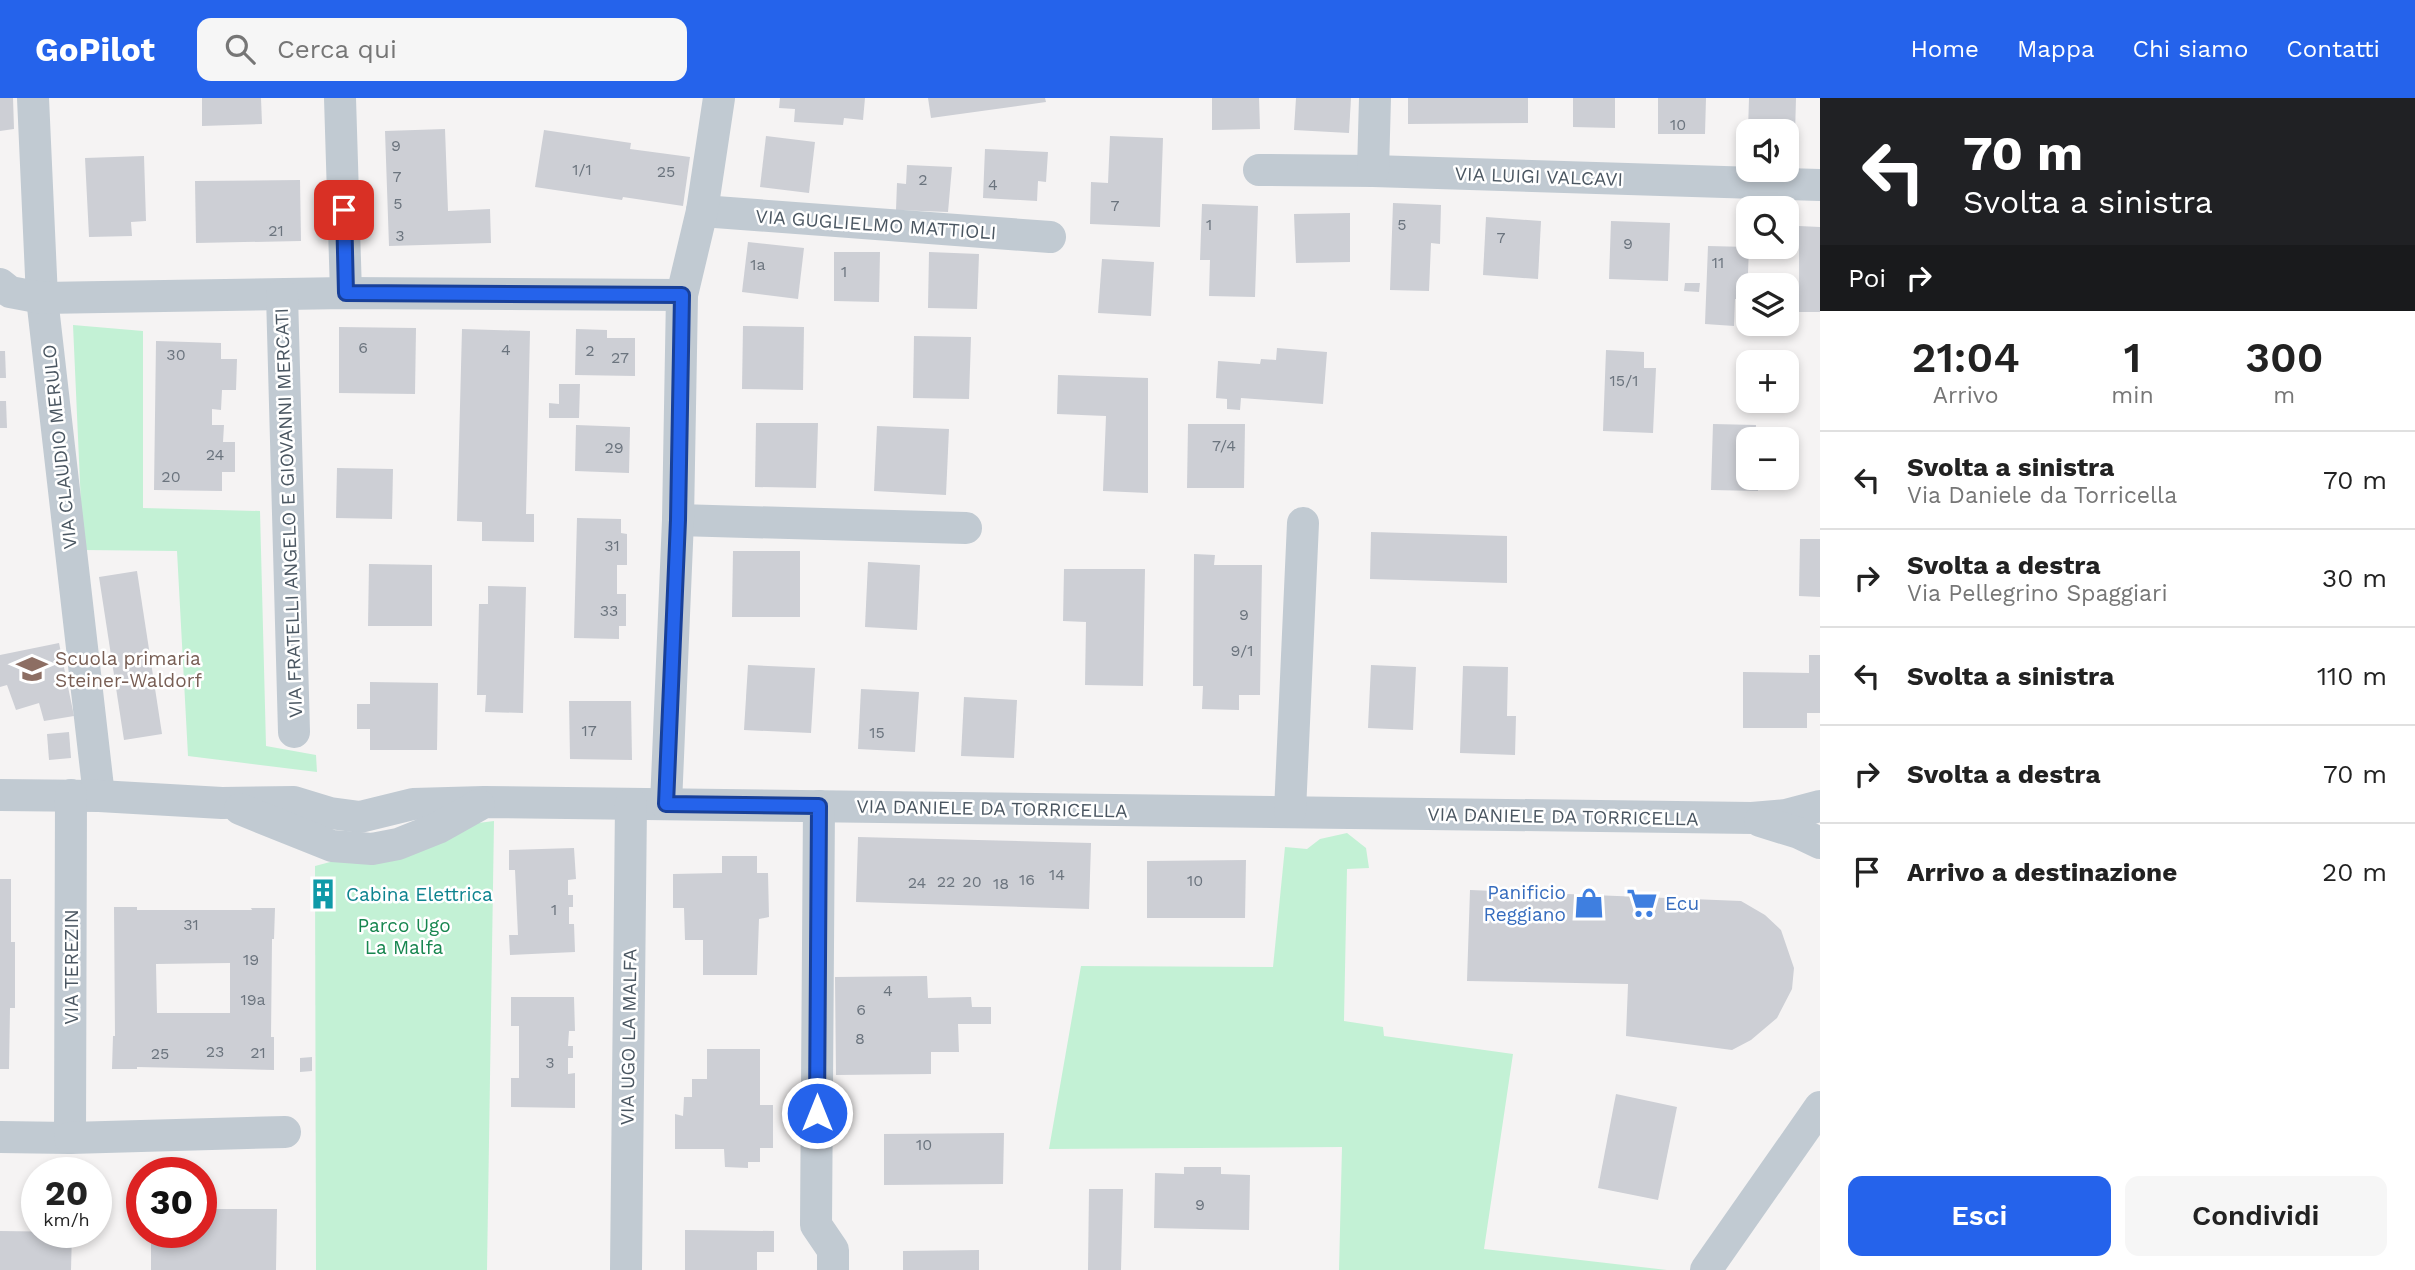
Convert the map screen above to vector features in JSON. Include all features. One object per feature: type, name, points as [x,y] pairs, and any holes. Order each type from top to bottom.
[{"type":"street","name":"VIA CLAUDIO MERULO","points":[[33,98],[42,298],[85,795]]},
{"type":"street","points":[[340,98],[346,293]]},
{"type":"street","points":[[666,804],[678,520],[682,295],[702,211],[719,98]]},
{"type":"street","points":[[1373,170],[1375,98]]},
{"type":"street","name":"VIA LUIGI VALCAVI","points":[[1259,170],[1373,170],[1820,185]]},
{"type":"street","name":"VIA GUGLIELMO MATTIOLI","points":[[702,211],[1051,237]]},
{"type":"street","name":"VIA FRATELLI ANGELO E GIOVANNI MERCATI","points":[[0,284],[10,292],[42,298],[346,293],[682,295]]},
{"type":"street","name":"VIA FRATELLI ANGELO E GIOVANNI MERCATI","points":[[282,295],[293,732]]},
{"type":"street","points":[[678,520],[966,528]]},
{"type":"street","points":[[1290,811],[1303,523]]},
{"type":"street","name":"VIA DANIELE DA TORRICELLA","points":[[0,795],[85,795],[222,803],[332,846],[372,849],[398,844],[438,828],[484,802],[1752,818],[1820,806]]},
{"type":"street","name":"VIA TEREZIN","points":[[70,1138],[85,795]]},
{"type":"street","name":"VIA UGO LA MALFA","points":[[626,1270],[631,804]]},
{"type":"street","points":[[819,806],[816,1225],[833,1250],[833,1270]]},
{"type":"street","name":"VIA DANIELE DA TORRICELLA","points":[[1752,818],[1799,833],[1820,843]]},
{"type":"street","points":[[1706,1270],[1820,1107]]},
{"type":"street","points":[[0,1137],[70,1138],[285,1132]]},
{"type":"green space","points":[[73,325],[143,331],[143,508],[260,511],[266,746],[316,755],[317,772],[188,756],[177,551],[83,550]]},
{"type":"green space","name":"Parco Ugo La Malfa","points":[[494,821],[487,1270],[316,1270],[315,866]]},
{"type":"green space","points":[[1347,833],[1366,848],[1369,868],[1347,869],[1344,1021],[1383,1027],[1384,1036],[1513,1054],[1484,1249],[1667,1270],[1339,1270],[1342,1147],[1049,1149],[1081,966],[1273,967],[1285,847],[1307,849],[1320,839]]},
{"type":"building","points":[[0,98],[13,98],[14,129],[0,131]]},
{"type":"building","points":[[202,98],[261,98],[262,124],[202,126]]},
{"type":"building","points":[[780,98],[865,98],[863,120],[844,118],[843,125],[794,122],[795,109],[779,108]]},
{"type":"building","points":[[928,98],[1045,98],[1046,102],[931,118]]},
{"type":"building","points":[[1212,98],[1259,98],[1260,129],[1212,130]]},
{"type":"building","points":[[1296,98],[1351,98],[1349,133],[1294,130]]},
{"type":"building","points":[[1408,98],[1528,98],[1528,123],[1408,124]]},
{"type":"building","points":[[1573,98],[1615,98],[1615,128],[1573,127]]},
{"type":"building","points":[[1658,98],[1706,98],[1705,134],[1658,134]]},
{"type":"building","points":[[1749,98],[1796,98],[1795,119],[1748,119]]},
{"type":"building","points":[[445,129],[448,211],[490,209],[491,243],[389,246],[385,131]]},
{"type":"building","points":[[544,130],[631,143],[630,149],[690,157],[683,206],[535,187]]},
{"type":"building","points":[[766,136],[815,142],[809,193],[760,187]]},
{"type":"building","points":[[1110,136],[1163,138],[1160,227],[1090,224],[1091,182],[1108,183]]},
{"type":"building","points":[[985,149],[1048,152],[1046,182],[1038,181],[1037,201],[983,198]]},
{"type":"building","points":[[144,156],[146,221],[131,222],[132,236],[89,237],[85,158]]},
{"type":"building","points":[[907,165],[952,167],[948,212],[896,210],[897,183],[906,184]]},
{"type":"building","points":[[300,180],[301,241],[196,243],[195,181]]},
{"type":"building","points":[[1393,203],[1441,205],[1440,244],[1431,243],[1429,291],[1390,290]]},
{"type":"building","points":[[1202,204],[1258,206],[1255,297],[1209,296],[1210,260],[1200,260]]},
{"type":"building","points":[[1350,213],[1350,262],[1296,263],[1294,214]]},
{"type":"building","points":[[1486,217],[1541,221],[1538,279],[1483,275]]},
{"type":"building","points":[[1611,221],[1670,223],[1668,281],[1609,279]]},
{"type":"building","points":[[1799,226],[1820,227],[1820,312],[1799,312]]},
{"type":"building","points":[[748,242],[804,248],[798,299],[742,292]]},
{"type":"building","points":[[1708,246],[1736,247],[1736,259],[1749,259],[1748,273],[1736,273],[1734,326],[1705,324]]},
{"type":"building","points":[[834,252],[880,252],[879,302],[834,301]]},
{"type":"building","points":[[929,252],[979,254],[977,309],[928,308]]},
{"type":"building","points":[[1102,259],[1154,262],[1151,316],[1098,313]]},
{"type":"building","points":[[1685,283],[1700,283],[1699,292],[1684,291]]},
{"type":"building","points":[[743,326],[804,327],[803,390],[742,389]]},
{"type":"building","points":[[339,327],[416,328],[415,394],[339,393]]},
{"type":"building","points":[[462,329],[530,331],[526,514],[534,514],[534,542],[482,541],[482,522],[457,521]]},
{"type":"building","points":[[576,329],[607,330],[607,338],[635,338],[635,376],[575,375]]},
{"type":"building","points":[[914,336],[971,337],[969,399],[913,398]]},
{"type":"building","points":[[156,341],[221,343],[221,359],[237,359],[236,390],[222,390],[221,410],[212,409],[212,425],[224,425],[223,442],[235,442],[235,472],[222,472],[222,491],[154,490]]},
{"type":"building","points":[[1277,348],[1327,352],[1323,404],[1241,398],[1240,410],[1227,409],[1227,399],[1216,398],[1218,361],[1260,364],[1261,359],[1276,360]]},
{"type":"building","points":[[1606,350],[1644,352],[1644,368],[1656,368],[1653,433],[1603,431]]},
{"type":"building","points":[[0,351],[5,351],[6,378],[0,378]]},
{"type":"building","points":[[1058,375],[1148,378],[1148,493],[1103,491],[1106,416],[1057,414]]},
{"type":"building","points":[[559,384],[580,384],[579,418],[549,418],[549,403],[559,404]]},
{"type":"building","points":[[0,401],[6,401],[7,428],[0,428]]},
{"type":"building","points":[[756,423],[818,423],[816,488],[755,487]]},
{"type":"building","points":[[1188,424],[1245,424],[1244,488],[1187,488]]},
{"type":"building","points":[[1713,424],[1756,425],[1736,427],[1736,490],[1758,491],[1711,490]]},
{"type":"building","points":[[576,425],[630,427],[629,473],[575,471]]},
{"type":"building","points":[[877,426],[949,429],[946,495],[874,491]]},
{"type":"building","points":[[337,468],[393,469],[392,519],[336,518]]},
{"type":"building","points":[[577,518],[621,519],[621,533],[627,534],[627,565],[617,565],[617,594],[626,594],[626,626],[619,626],[619,639],[574,638]]},
{"type":"building","points":[[1371,532],[1507,536],[1507,583],[1370,579]]},
{"type":"building","points":[[1800,539],[1820,539],[1820,597],[1799,596]]},
{"type":"building","points":[[733,551],[800,551],[800,617],[732,617]]},
{"type":"building","points":[[1194,554],[1215,555],[1214,565],[1262,565],[1260,695],[1239,695],[1239,710],[1202,709],[1203,686],[1193,686]]},
{"type":"building","points":[[868,562],[920,565],[917,630],[865,627]]},
{"type":"building","points":[[369,564],[432,565],[432,626],[368,626]]},
{"type":"building","points":[[1064,569],[1145,569],[1143,686],[1085,685],[1086,622],[1063,621]]},
{"type":"building","points":[[137,571],[162,734],[124,740],[99,577]]},
{"type":"building","points":[[488,586],[526,587],[523,713],[485,712],[486,695],[477,695],[479,604],[488,604]]},
{"type":"building","points":[[59,643],[74,716],[44,721],[39,703],[16,710],[7,685],[0,687],[0,655]]},
{"type":"building","points":[[1809,655],[1820,655],[1820,713],[1807,713],[1807,728],[1743,728],[1743,672],[1809,673]]},
{"type":"building","points":[[748,665],[815,668],[811,733],[744,730]]},
{"type":"building","points":[[1371,665],[1416,667],[1413,730],[1368,728]]},
{"type":"building","points":[[1463,666],[1508,667],[1507,716],[1516,716],[1515,755],[1460,753]]},
{"type":"building","points":[[370,682],[438,683],[437,750],[370,750],[370,729],[357,729],[357,704],[370,704]]},
{"type":"building","points":[[861,689],[919,692],[915,752],[858,749]]},
{"type":"building","points":[[964,697],[1017,700],[1014,758],[961,756]]},
{"type":"building","points":[[569,701],[631,701],[632,760],[570,759]]},
{"type":"building","points":[[69,732],[71,758],[49,760],[47,734]]},
{"type":"building","points":[[858,837],[1091,843],[1089,909],[856,902]]},
{"type":"building","points":[[574,848],[576,879],[568,880],[568,895],[573,895],[573,907],[569,907],[569,924],[574,924],[575,952],[510,955],[509,935],[518,935],[515,870],[509,870],[509,850]]},
{"type":"building","points":[[722,856],[757,856],[757,873],[768,873],[769,917],[759,919],[757,975],[703,975],[703,940],[685,940],[684,908],[673,908],[673,874],[722,873]]},
{"type":"building","points":[[1246,860],[1245,918],[1147,918],[1147,861]]},
{"type":"building","points":[[0,879],[11,879],[11,942],[15,942],[15,1008],[10,1008],[9,1069],[0,1069]]},
{"type":"building","name":"Cabina Elettrica","points":[[317,888],[330,888],[330,900],[316,900]]},
{"type":"building","points":[[1470,890],[1741,901],[1765,915],[1781,930],[1794,968],[1792,989],[1777,1018],[1751,1040],[1732,1050],[1626,1036],[1628,984],[1467,981]]},
{"type":"building","points":[[114,907],[137,907],[137,910],[275,908],[271,1037],[274,1037],[274,1070],[137,1067],[112,1069],[115,1036]],"holes":[[[230,963],[230,1013],[157,1013],[156,964]]]},
{"type":"building","points":[[927,976],[928,998],[971,997],[972,1007],[991,1007],[991,1024],[958,1024],[959,1052],[931,1052],[931,1074],[836,1075],[835,977]]},
{"type":"building","points":[[511,997],[574,997],[575,1031],[569,1031],[568,1046],[573,1046],[573,1058],[568,1058],[568,1074],[575,1073],[575,1108],[511,1107],[511,1078],[519,1078],[519,1026],[511,1026]]},
{"type":"building","points":[[707,1049],[760,1049],[760,1105],[773,1105],[773,1148],[760,1148],[760,1162],[748,1162],[748,1168],[725,1167],[724,1149],[675,1149],[675,1114],[683,1116],[684,1097],[692,1097],[692,1079],[707,1079]]},
{"type":"building","points":[[312,1057],[312,1071],[300,1072],[300,1058]]},
{"type":"building","points":[[1616,1094],[1677,1107],[1658,1200],[1598,1188]]},
{"type":"building","points":[[1004,1133],[1003,1184],[884,1185],[884,1134]]},
{"type":"building","points":[[1184,1167],[1221,1167],[1221,1174],[1250,1175],[1249,1230],[1154,1228],[1155,1173],[1184,1174]]},
{"type":"building","points":[[1089,1189],[1123,1189],[1121,1270],[1088,1270]]},
{"type":"building","points":[[217,1209],[277,1209],[276,1270],[151,1270],[151,1248],[217,1248]]},
{"type":"building","points":[[685,1230],[774,1231],[774,1252],[757,1252],[757,1270],[685,1270]]},
{"type":"building","points":[[0,1231],[21,1231],[21,1248],[72,1248],[71,1270],[0,1270]]},
{"type":"building","points":[[979,1250],[979,1270],[903,1270],[903,1251]]},
{"type":"place","name":"Scuola primaria Steiner-Waldorf","points":[[32,669]]},
{"type":"place","name":"Cabina Elettrica","points":[[323,894]]},
{"type":"place","name":"Panificio Reggiano","points":[[1589,903]]},
{"type":"place","name":"Ecu","points":[[1642,903]]},
{"type":"route","points":[[344,210],[346,293],[682,295],[678,520],[666,804],[819,806],[817,1113]]}]
